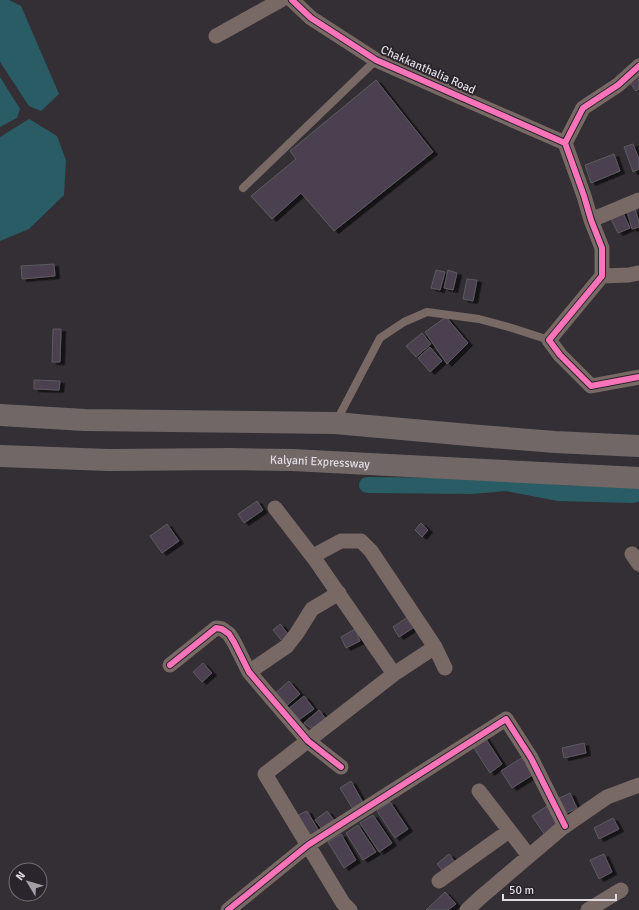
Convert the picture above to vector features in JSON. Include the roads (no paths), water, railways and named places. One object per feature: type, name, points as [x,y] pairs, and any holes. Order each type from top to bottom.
[{"type":"highway","points":[[0,415],[85,420],[335,423],[555,442],[639,446]]},
{"type":"highway","name":"Kalyani Expressway","points":[[0,456],[108,460],[292,460],[639,478]]},
{"type":"street","points":[[216,36],[281,0]]},
{"type":"street","name":"Chakkanthalia Road","points":[[292,0],[311,18],[376,60],[565,143]]},
{"type":"street","points":[[639,66],[618,85],[583,108],[565,143],[602,248],[602,276],[549,340],[560,355],[591,386],[639,378]]},
{"type":"street","points":[[591,220],[639,200]]},
{"type":"street","points":[[602,276],[629,275],[638,273]]},
{"type":"street","points":[[275,508],[313,556],[394,674]]},
{"type":"street","points":[[313,556],[341,541],[361,541],[371,551],[435,647],[445,668]]},
{"type":"street","points":[[249,672],[287,646],[312,609],[339,593]]},
{"type":"street","points":[[170,665],[216,628],[222,629],[229,634],[249,672],[308,741],[341,767]]},
{"type":"street","points":[[343,908],[308,845],[265,774],[394,674],[435,647]]},
{"type":"street","points":[[228,910],[308,845],[506,719],[531,758],[565,826]]},
{"type":"street","points":[[467,910],[565,826],[607,797],[639,785]]},
{"type":"street","points":[[479,791],[529,856]]},
{"type":"street","points":[[439,881],[509,830]]},
{"type":"street","points":[[588,910],[621,890]]},
{"type":"lane","points":[[243,188],[376,60]]},
{"type":"lane","points":[[335,423],[380,338],[404,322],[427,312],[479,319],[549,340]]},
{"type":"water","points":[[0,0],[9,0],[21,6],[59,94],[41,111],[29,106],[0,62]]},
{"type":"water","points":[[0,77],[20,109],[17,118],[0,127]]},
{"type":"water","points":[[29,119],[57,136],[66,160],[64,195],[29,229],[0,241],[0,137]]},
{"type":"waterway","points":[[367,485],[471,486],[506,483],[558,493],[633,495],[639,493]]}]
